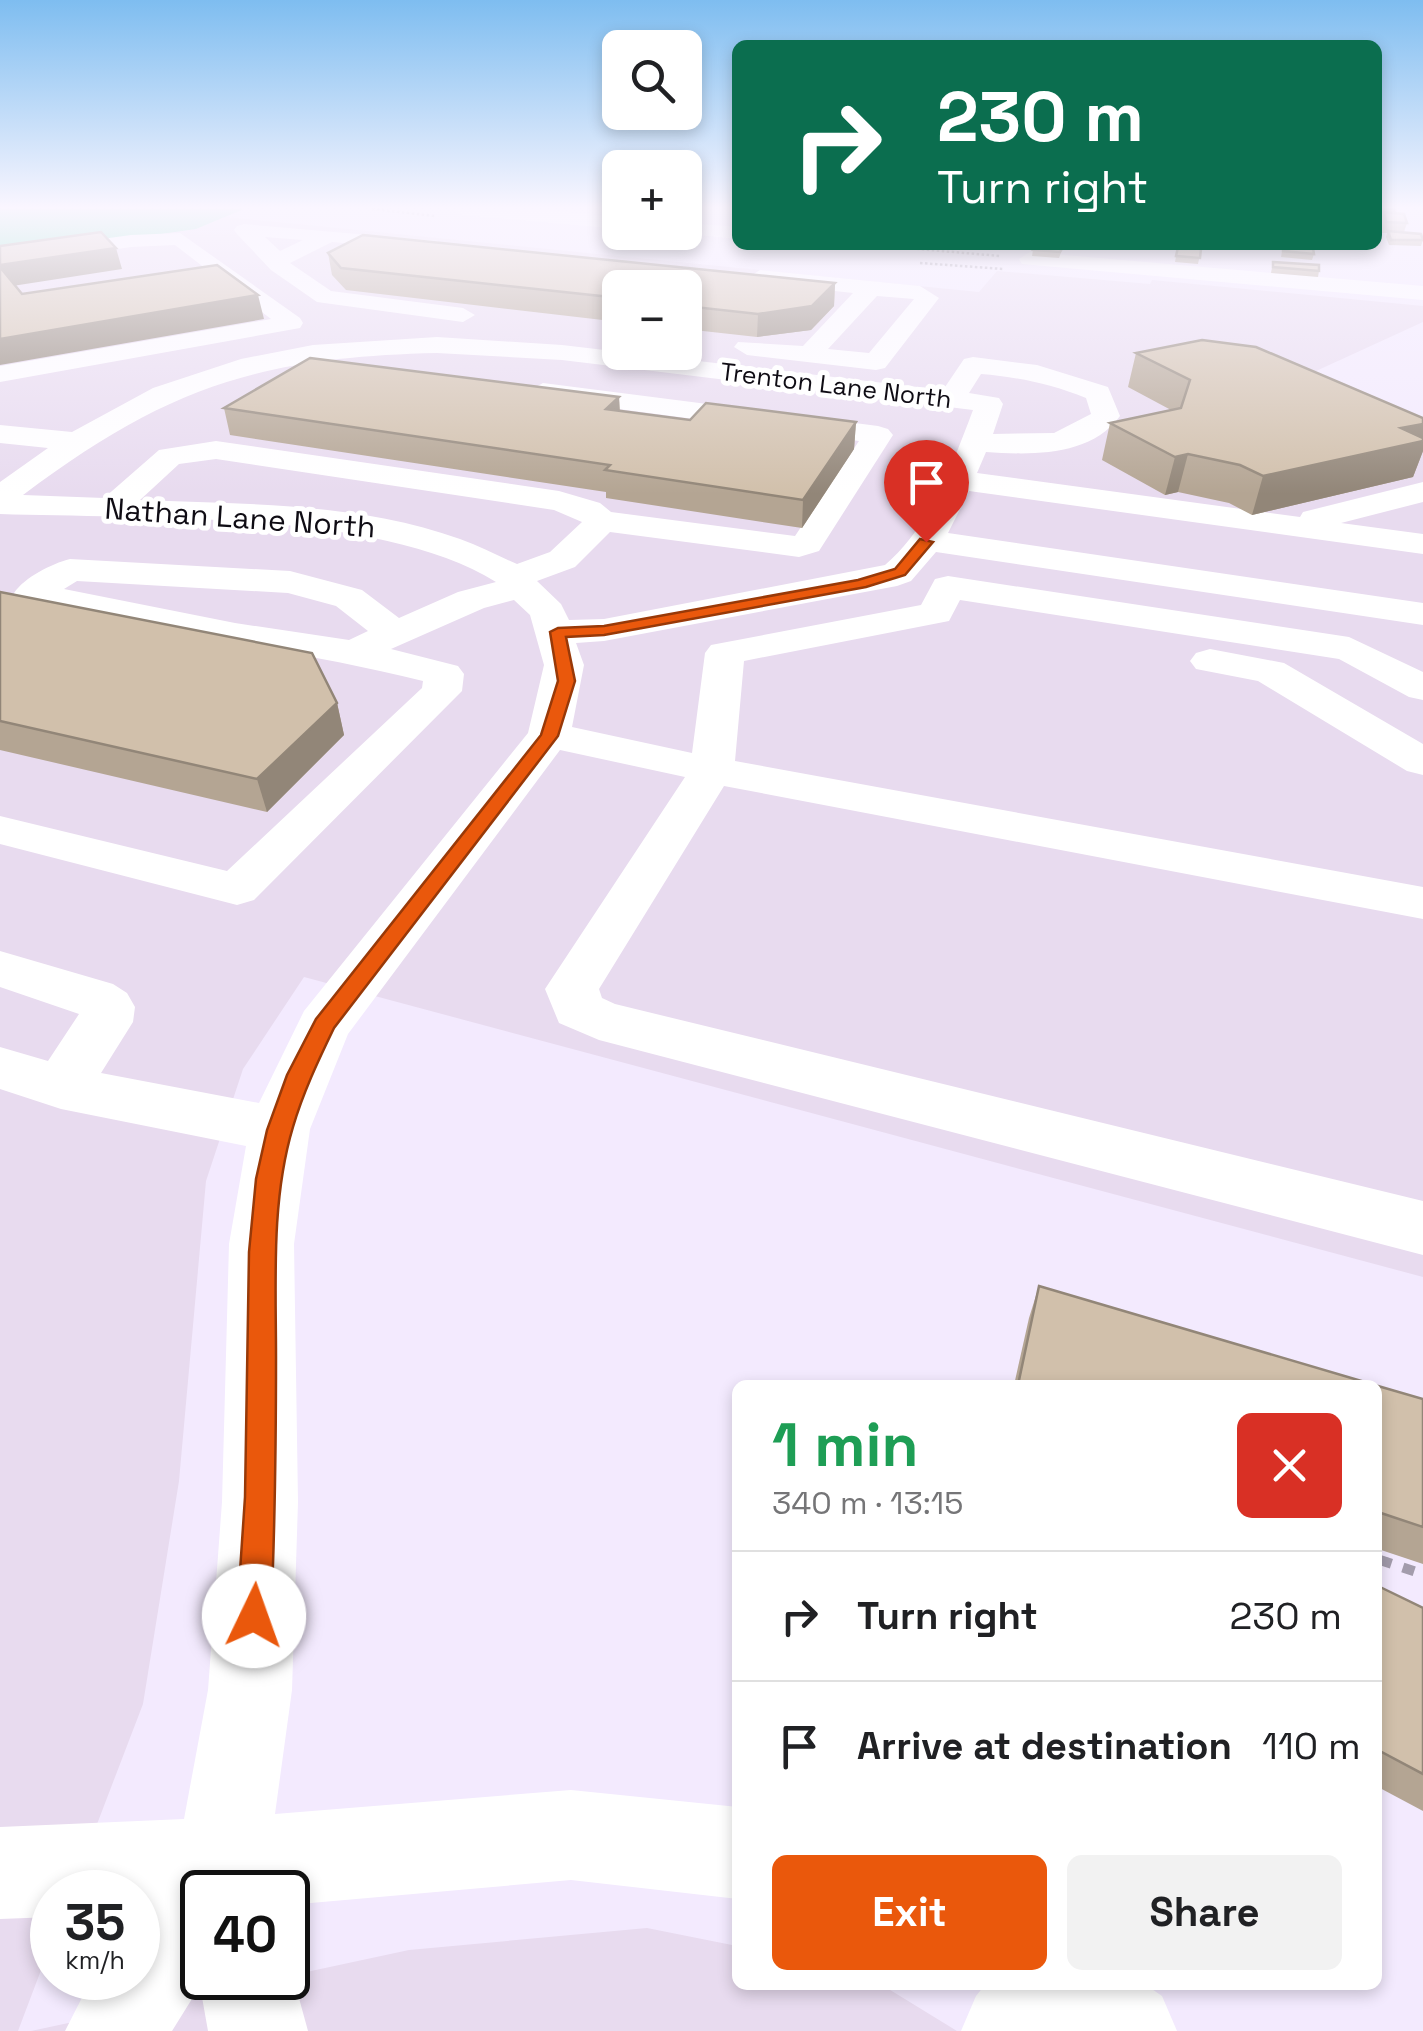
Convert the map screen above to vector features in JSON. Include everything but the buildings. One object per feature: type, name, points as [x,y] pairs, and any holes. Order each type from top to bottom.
[{"type":"street","points":[[265,304],[323,358],[390,374]]},
{"type":"street","points":[[374,304],[487,318]]},
{"type":"street","points":[[784,379],[856,304]]},
{"type":"street","points":[[720,344],[876,362],[922,304]]},
{"type":"street","points":[[420,343],[426,328],[449,314]]},
{"type":"street","points":[[0,374],[290,324]]},
{"type":"street","name":"Trenton Lane North","points":[[0,500],[78,442],[134,409],[186,385],[267,362],[420,343],[498,344],[990,404],[976,442]]},
{"type":"street","points":[[558,632],[604,630],[860,584],[900,572],[927,540],[976,442],[1040,446],[1082,436],[1106,416],[1098,393],[1053,374],[999,367],[973,365],[951,399]]},
{"type":"street","points":[[0,388],[42,367]]},
{"type":"street","points":[[709,412],[746,375]]},
{"type":"street","points":[[112,508],[170,456],[216,450],[559,501],[588,510],[601,521],[799,547],[808,544],[878,435],[505,387]]},
{"type":"street","points":[[0,434],[78,442]]},
{"type":"street","points":[[957,480],[1423,544]]},
{"type":"street","points":[[1288,526],[1423,492]]},
{"type":"street","name":"Nathan Lane North","points":[[0,500],[356,523],[452,545],[516,581],[548,614],[558,632],[566,681],[549,736],[324,1024],[299,1075],[280,1130],[269,1179],[263,1252],[260,1497],[250,1696],[218,1870]]},
{"type":"street","points":[[352,652],[552,568],[579,549],[601,521]]},
{"type":"street","points":[[927,540],[1423,614]]},
{"type":"street","points":[[16,590],[70,570],[290,582],[349,598],[395,633]]},
{"type":"street","points":[[900,572],[942,600],[1270,671],[1423,762]]},
{"type":"street","points":[[0,830],[236,889],[442,691],[444,674],[352,652],[235,634],[16,590]]},
{"type":"street","points":[[1423,688],[1348,650],[942,600],[725,653],[712,770],[572,989],[578,1010],[618,1025],[1423,1228]]},
{"type":"street","points":[[549,736],[1423,903]]},
{"type":"street","points":[[0,970],[94,997],[108,1007],[105,1022],[61,1087]]},
{"type":"street","points":[[0,1068],[61,1087],[280,1130]]},
{"type":"street","points":[[310,1872],[571,1835],[732,1852]]},
{"type":"street","points":[[0,1873],[180,1884]]},
{"type":"street","name":"Nathan Lane North","points":[[115,2031],[180,1937]]},
{"type":"street","points":[[1011,2031],[1050,1990]]},
{"type":"street","points":[[1056,1990],[1062,2031]]},
{"type":"street","points":[[1063,1990],[1126,2031]]},
{"type":"street","points":[[252,2000],[258,2031]]},
{"type":"path","points":[[1382,1560],[1423,1574]]},
{"type":"shaded area","points":[[0,304],[602,304],[602,370],[702,370],[702,304],[1423,306],[1423,322],[1303,377],[1423,433],[1423,1277],[304,977],[243,1069],[206,1181],[179,1481],[143,1704],[79,1870],[30,1870],[30,1999],[18,2031],[0,2031]]},
{"type":"shaded area","points":[[647,1928],[732,1945],[732,1990],[890,1990],[957,2031],[31,2031],[180,1999],[310,2000],[310,1971],[409,1950]]},
{"type":"route","points":[[254,1616],[260,1497],[263,1252],[269,1179],[280,1130],[299,1075],[324,1024],[549,736],[566,681],[558,632],[604,630],[860,584],[900,572],[926,542]]}]
